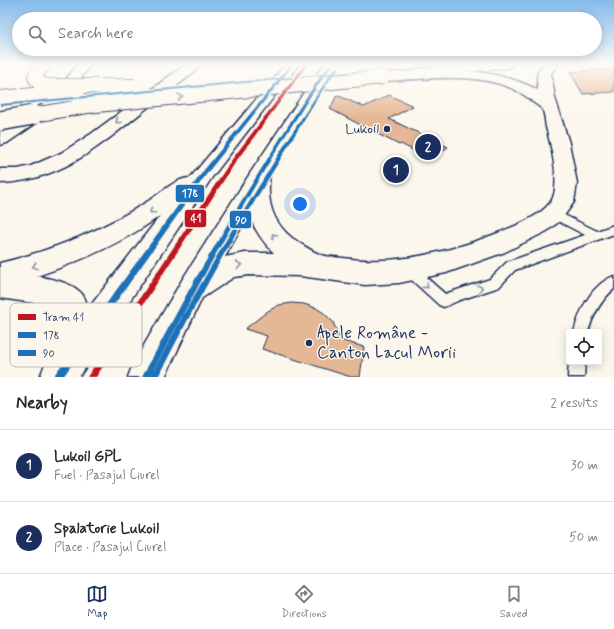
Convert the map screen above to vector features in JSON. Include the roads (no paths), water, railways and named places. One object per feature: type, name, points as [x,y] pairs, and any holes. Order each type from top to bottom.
[{"type":"main road","points":[[38,82],[40,84],[48,86],[134,86]]},
{"type":"main road","points":[[0,139],[49,107],[61,95],[71,82]]},
{"type":"main road","points":[[0,176],[20,176],[34,173],[64,160],[170,82]]},
{"type":"main road","points":[[0,98],[181,82]]},
{"type":"main road","points":[[112,303],[206,171],[278,82]]},
{"type":"main road","points":[[146,377],[192,289],[260,172],[318,82]]},
{"type":"main road","points":[[0,114],[335,82]]},
{"type":"main road","points":[[504,82],[523,87],[537,96],[550,108]]},
{"type":"main road","points":[[192,289],[214,273],[237,264],[317,266],[352,272],[381,273],[409,270],[451,260],[522,233],[543,222],[554,214],[562,204],[566,191],[560,142],[550,108],[546,82]]},
{"type":"main road","points":[[0,121],[99,104]]},
{"type":"main road","points":[[0,276],[39,265],[122,230],[164,203],[206,171]]},
{"type":"main road","points":[[260,172],[260,205],[266,227],[285,248],[317,266]]},
{"type":"main road","points":[[0,285],[53,291],[67,299],[70,303]]},
{"type":"lane","points":[[554,214],[594,235]]},
{"type":"lane","points":[[409,270],[444,301],[456,295],[494,283],[511,266],[614,229]]},
{"type":"lane","points":[[582,329],[584,320],[599,293],[614,282]]},
{"type":"lane","points":[[576,377],[577,365]]},
{"type":"tram line","name":"41","points":[[140,303],[235,159],[294,82]]},
{"type":"tram line","name":"41","points":[[91,377],[98,367]]},
{"type":"place","name":"Lukoil","points":[[387,129]]},
{"type":"place","name":"Spalatorie Lukoil","points":[[428,147]]},
{"type":"place","name":"Lukoil GPL","points":[[396,170]]},
{"type":"place","name":"Apele Române - Canton Lacul Morii","points":[[309,343]]}]
